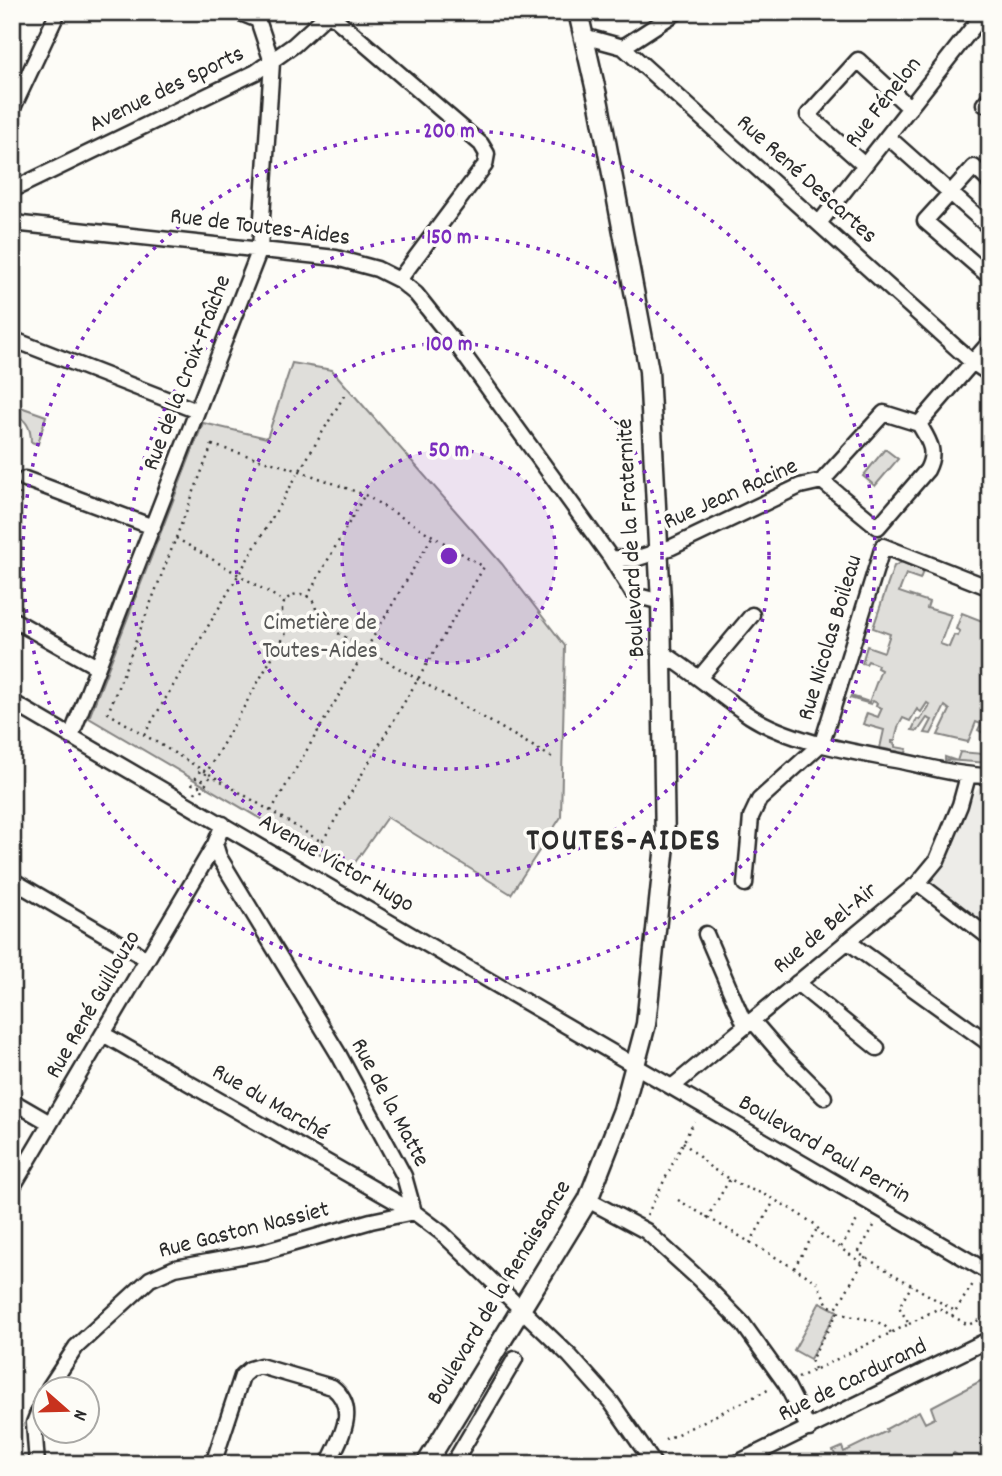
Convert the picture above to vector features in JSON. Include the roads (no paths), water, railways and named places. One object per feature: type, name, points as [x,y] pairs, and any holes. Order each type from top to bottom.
[{"type":"main road","name":"Boulevard de la Fraternité","points":[[578,12],[599,104],[649,370],[663,653],[666,845],[646,1024],[636,1066]]},
{"type":"main road","name":"Boulevard de la Renaissance","points":[[426,1464],[588,1200],[623,1110],[636,1066]]},
{"type":"street","points":[[12,110],[58,12]]},
{"type":"street","points":[[238,12],[258,16]]},
{"type":"street","points":[[330,12],[481,144],[487,154],[485,165],[399,280]]},
{"type":"street","name":"Avenue des Sports","points":[[12,190],[256,72],[272,62],[330,12]]},
{"type":"street","points":[[623,47],[677,12]]},
{"type":"street","name":"Rue Fénelon","points":[[820,222],[985,12]]},
{"type":"street","name":"Rue de la Croix-Fraîche","points":[[71,736],[260,249],[272,62],[258,16]]},
{"type":"street","name":"Rue René Descartes","points":[[583,37],[623,47],[972,362],[990,374]]},
{"type":"street","points":[[864,165],[808,115],[858,60],[911,108]]},
{"type":"street","points":[[888,136],[990,228]]},
{"type":"street","points":[[990,181],[974,167],[925,221],[990,277]]},
{"type":"street","name":"Rue de Toutes-Aides","points":[[13,220],[22,225],[336,258],[377,269],[399,280],[416,294],[459,348],[611,558],[632,592],[661,602]]},
{"type":"street","points":[[12,339],[197,411]]},
{"type":"street","points":[[919,424],[990,342]]},
{"type":"street","points":[[878,527],[927,470],[932,459],[932,445],[919,424],[884,413],[822,481],[878,527],[883,546],[990,588]]},
{"type":"street","points":[[25,479],[153,527]]},
{"type":"street","name":"Rue Jean Racine","points":[[659,552],[800,486],[822,481]]},
{"type":"street","name":"Rue Nicolas Boileau","points":[[822,743],[883,546]]},
{"type":"street","points":[[611,558],[635,559],[659,552]]},
{"type":"street","points":[[699,677],[752,615]]},
{"type":"street","points":[[12,619],[97,667]]},
{"type":"street","points":[[663,653],[751,716],[792,735],[968,776],[990,776]]},
{"type":"street","name":"Avenue Victor Hugo","points":[[12,702],[636,1066]]},
{"type":"street","points":[[745,884],[751,817],[759,800],[822,743]]},
{"type":"street","name":"Rue de Bel-Air","points":[[672,1087],[918,883],[937,860],[960,805],[968,776]]},
{"type":"street","points":[[215,845],[223,824]]},
{"type":"street","name":"Rue René Guillouzo","points":[[12,1188],[215,845]]},
{"type":"street","name":"Rue de la Matte","points":[[215,845],[227,872],[352,1079],[404,1176],[414,1212]]},
{"type":"street","points":[[12,880],[147,959]]},
{"type":"street","points":[[918,883],[990,938]]},
{"type":"street","points":[[706,934],[748,1023],[824,1097]]},
{"type":"street","points":[[847,941],[990,1044]]},
{"type":"street","points":[[797,983],[877,1048]]},
{"type":"street","name":"Rue du Marché","points":[[103,1034],[414,1212]]},
{"type":"street","name":"Boulevard Paul Perrin","points":[[636,1066],[990,1273]]},
{"type":"street","points":[[12,1101],[50,1123]]},
{"type":"street","points":[[588,1200],[651,1235],[743,1324],[786,1384],[809,1429]]},
{"type":"street","points":[[414,1212],[442,1233],[570,1356],[611,1402],[654,1464]]},
{"type":"street","name":"Rue Gaston Nassiet","points":[[58,1374],[76,1347],[149,1279],[175,1268],[263,1252],[371,1221],[414,1212]]},
{"type":"street","name":"Rue de Cardurand","points":[[735,1464],[990,1339]]},
{"type":"street","points":[[453,1464],[513,1362],[492,1354]]},
{"type":"street","points":[[213,1464],[242,1376],[250,1369],[260,1366],[332,1387],[341,1394],[347,1412],[328,1464]]},
{"type":"street","points":[[456,1414],[476,1425]]},
{"type":"street","points":[[34,1444],[37,1464]]},
{"type":"district","name":"TOUTES-AIDES","points":[[624,843]]},
{"type":"park label","name":"Cimetière de Toutes-Aides","points":[[320,638]]}]
